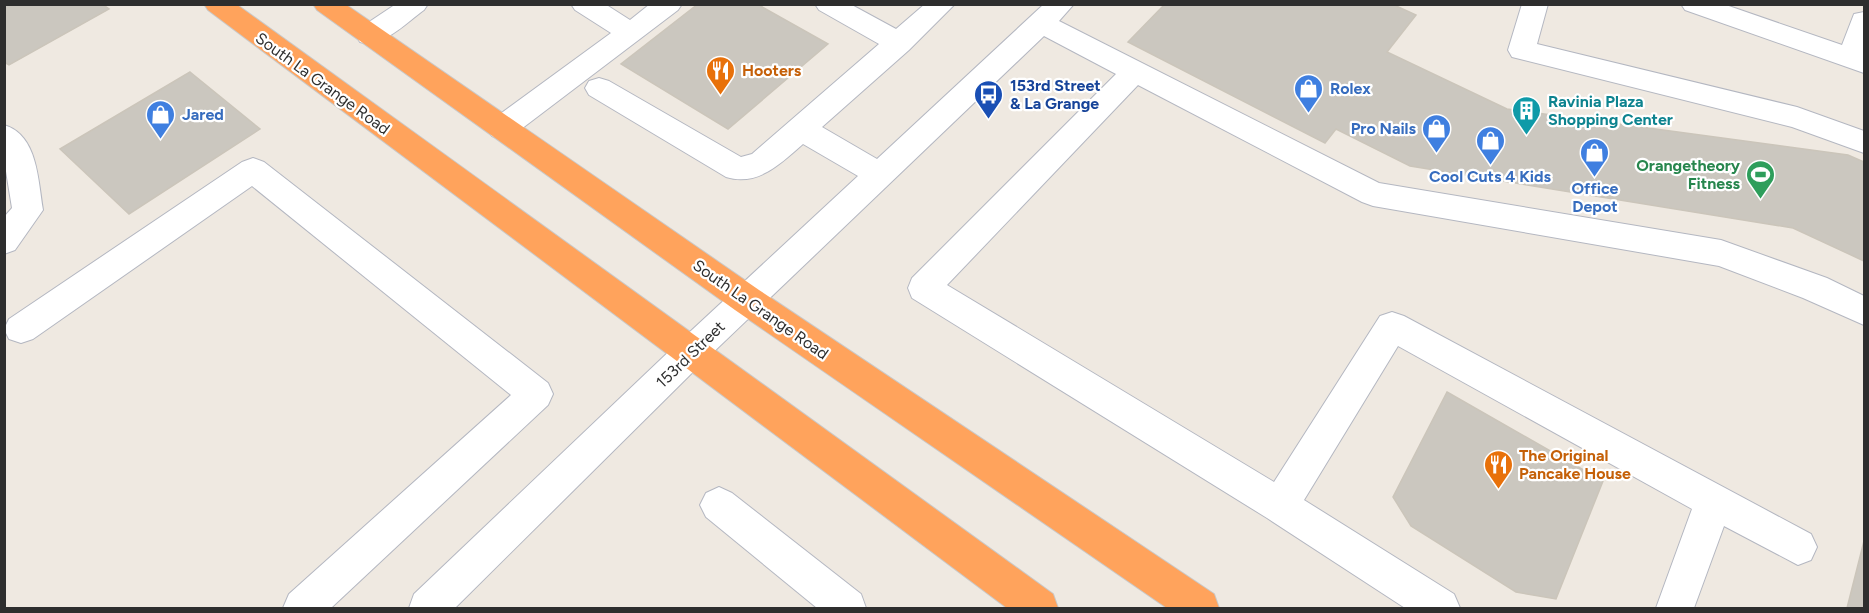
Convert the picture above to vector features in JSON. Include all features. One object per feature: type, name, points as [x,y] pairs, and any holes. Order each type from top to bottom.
[{"type":"highway","name":"South La Grange Road","points":[[217,4],[1039,609]]},
{"type":"highway","name":"South La Grange Road","points":[[326,4],[747,300],[1200,609]]},
{"type":"street","points":[[369,35],[415,4]]},
{"type":"street","points":[[584,4],[631,33]]},
{"type":"street","points":[[502,128],[669,4]]},
{"type":"street","points":[[828,4],[899,43]]},
{"type":"street","points":[[599,88],[737,169],[761,164],[942,4]]},
{"type":"street","points":[[1535,4],[1522,50],[1797,118],[1864,142]]},
{"type":"street","points":[[1694,4],[1858,60],[1864,21]]},
{"type":"street","name":"153rd Street","points":[[428,609],[691,352],[1055,10]]},
{"type":"street","points":[[1055,10],[1135,71],[1373,194],[1721,254],[1815,288],[1864,311]]},
{"type":"street","points":[[1135,71],[924,288],[1280,506],[1440,609]]},
{"type":"street","points":[[801,129],[880,175]]},
{"type":"street","points":[[4,136],[19,156],[28,210],[4,241]]},
{"type":"street","points":[[21,329],[253,170],[536,394],[303,609]]},
{"type":"street","points":[[1280,506],[1392,326],[1798,547]]},
{"type":"street","points":[[1675,609],[1714,501]]},
{"type":"street","points":[[719,505],[847,609]]},
{"type":"building","points":[[4,4],[102,4],[109,9],[9,65],[4,62]]},
{"type":"building","name":"Hooters","points":[[698,4],[757,4],[828,44],[728,129],[621,64]]},
{"type":"building","name":"Ravinia Plaza Shopping Center","points":[[1165,4],[1392,4],[1416,15],[1387,52],[1507,109],[1848,155],[1864,162],[1864,261],[1793,228],[1410,166],[1336,129],[1325,143],[1128,42]]},
{"type":"building","name":"Jared","points":[[190,72],[260,129],[129,214],[60,149]]},
{"type":"building","name":"The Original Pancake House","points":[[1447,392],[1603,481],[1556,599],[1516,592],[1411,526],[1393,497]]},
{"type":"building","points":[[1864,541],[1864,608],[1847,608]]},
{"type":"place","name":"Hooters","points":[[721,96]]},
{"type":"place","name":"Rolex","points":[[1309,114]]},
{"type":"place","name":"153rd Street & La Grange","points":[[989,120]]},
{"type":"place","name":"Ravinia Plaza Shopping Center","points":[[1527,136]]},
{"type":"place","name":"Jared","points":[[161,140]]},
{"type":"place","name":"Pro Nails","points":[[1437,154]]},
{"type":"place","name":"Cool Cuts 4 Kids","points":[[1490,166]]},
{"type":"place","name":"Office Depot","points":[[1595,178]]},
{"type":"place","name":"Orangetheory Fitness","points":[[1761,200]]},
{"type":"place","name":"The Original Pancake House","points":[[1498,490]]}]
